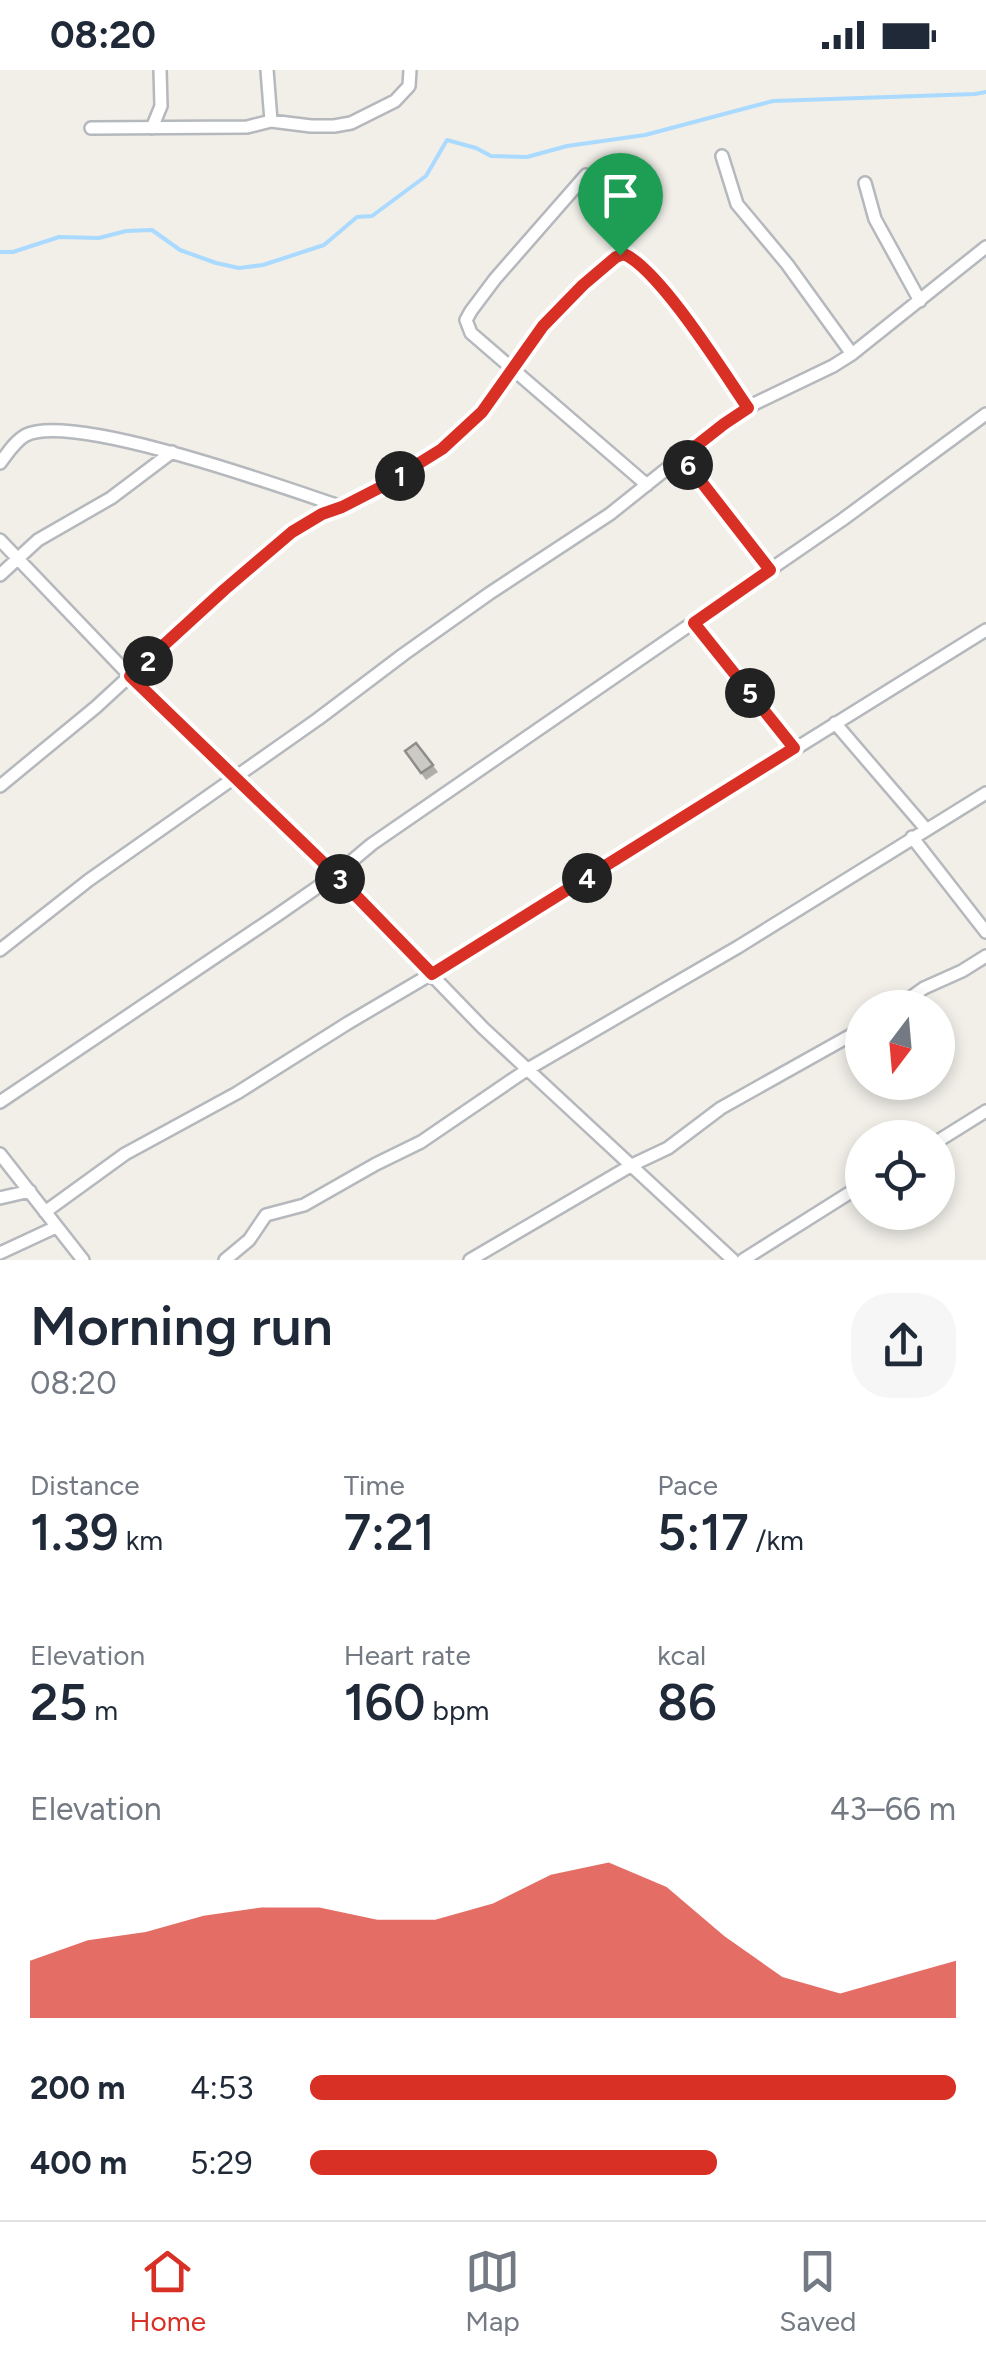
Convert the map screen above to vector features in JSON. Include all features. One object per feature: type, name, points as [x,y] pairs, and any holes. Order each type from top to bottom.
[{"type":"street","points":[[152,128],[161,106],[160,70]]},
{"type":"street","points":[[267,70],[272,120]]},
{"type":"street","points":[[91,128],[246,127],[272,120],[312,126],[351,123],[395,100],[409,86],[410,70]]},
{"type":"street","points":[[722,156],[730,187],[742,211],[787,264],[852,354]]},
{"type":"street","points":[[586,175],[495,279],[466,324],[471,333],[648,485]]},
{"type":"street","points":[[865,183],[875,219],[920,301]]},
{"type":"street","points":[[0,950],[90,880],[490,593],[592,527],[724,424],[852,354],[986,247]]},
{"type":"street","points":[[0,786],[292,532],[395,480],[442,449],[473,422],[543,326],[616,257],[624,254],[642,266],[748,408]]},
{"type":"street","points":[[0,1102],[335,874],[372,844],[842,520],[986,414]]},
{"type":"street","points":[[0,464],[23,437],[44,432],[87,434],[172,452],[342,507]]},
{"type":"street","points":[[0,575],[38,540],[120,492],[172,452]]},
{"type":"street","points":[[682,457],[770,570]]},
{"type":"street","points":[[0,540],[130,676],[335,874],[483,1028],[733,1260]]},
{"type":"street","points":[[694,623],[794,748]]},
{"type":"street","points":[[46,1212],[125,1154],[237,1094],[986,630]]},
{"type":"street","points":[[835,723],[926,829]]},
{"type":"street","points":[[225,1260],[248,1240],[266,1215],[304,1205],[421,1142],[528,1069],[755,937],[986,793]]},
{"type":"street","points":[[912,837],[986,932]]},
{"type":"street","points":[[921,990],[986,956]]},
{"type":"street","points":[[470,1260],[677,1143],[721,1108],[845,1039]]},
{"type":"street","points":[[955,1130],[986,1111]]},
{"type":"street","points":[[0,1154],[83,1260]]},
{"type":"street","points":[[0,1198],[30,1192]]},
{"type":"street","points":[[742,1260],[845,1196]]},
{"type":"street","points":[[0,1254],[56,1227]]},
{"type":"building","points":[[416,743],[433,765],[421,773],[405,751]]},
{"type":"waterway","points":[[0,252],[13,252],[59,237],[99,238],[152,230],[180,250],[216,263],[239,268],[263,265],[324,245],[357,217],[372,216],[426,176],[447,140],[491,156],[527,157],[567,146],[645,135],[773,101],[986,92]]},
{"type":"route","points":[[620,255],[642,266],[748,408],[682,457],[770,570],[694,623],[794,748],[432,974],[335,874],[130,676],[292,532],[381,487],[442,449],[482,412],[543,326],[583,285],[620,255]]}]
